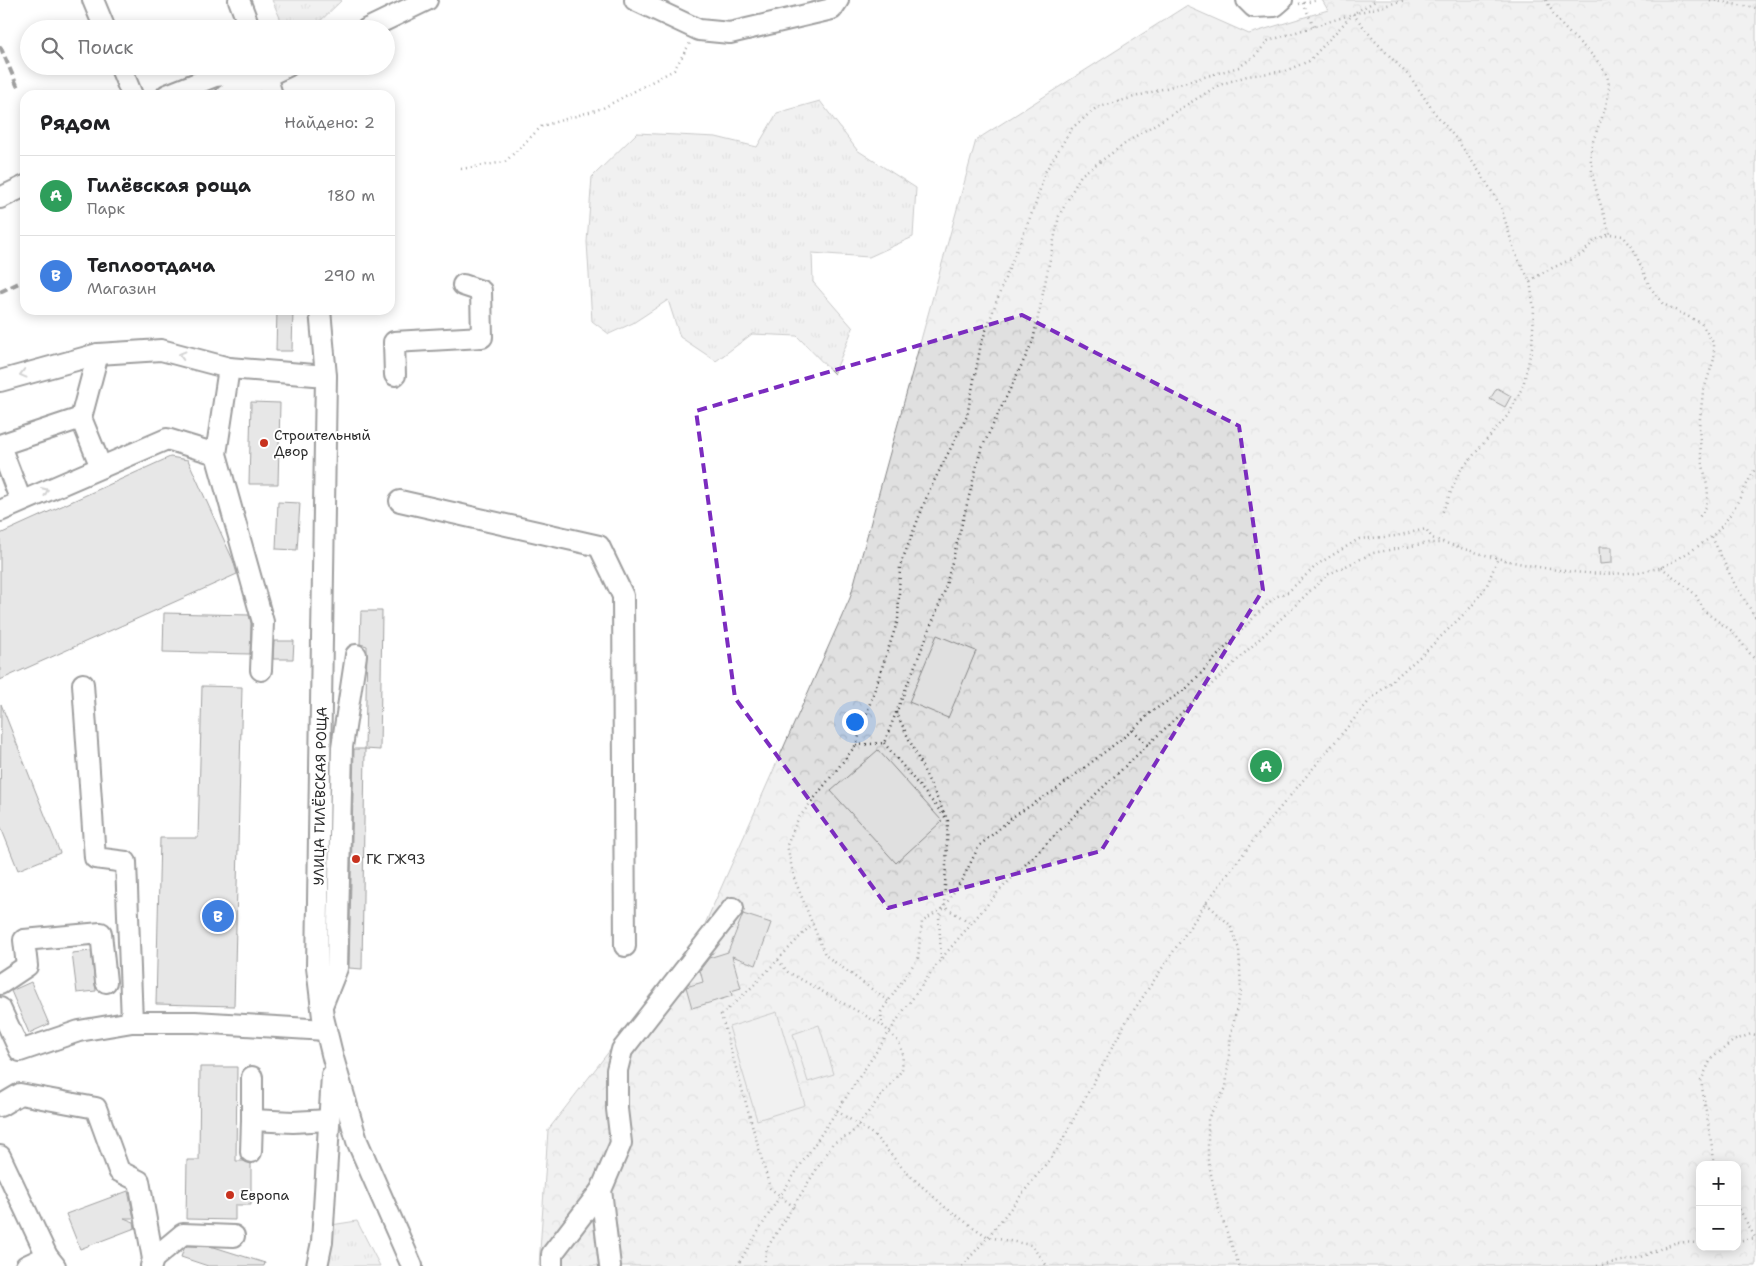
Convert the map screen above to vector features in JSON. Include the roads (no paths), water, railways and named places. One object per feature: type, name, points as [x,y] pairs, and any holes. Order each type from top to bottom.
[{"type":"street","points":[[93,0],[101,20]]},
{"type":"street","points":[[239,0],[247,20]]},
{"type":"street","points":[[385,20],[427,0]]},
{"type":"street","points":[[635,0],[699,30],[730,33],[832,9],[838,0]]},
{"type":"street","points":[[1247,0],[1254,7],[1276,6],[1282,0]]},
{"type":"street","points":[[124,75],[130,90]]},
{"type":"street","points":[[180,90],[215,76],[226,75]]},
{"type":"street","points":[[242,75],[265,80]]},
{"type":"street","points":[[239,90],[265,80]]},
{"type":"street","points":[[0,198],[20,188]]},
{"type":"street","points":[[395,375],[394,342],[482,337],[481,291],[462,285]]},
{"type":"street","name":"УЛИЦА ГИЛЁВСКАЯ РОЩА","points":[[320,315],[326,376],[317,967],[326,1030],[357,1141],[412,1266]]},
{"type":"street","points":[[0,381],[98,354],[161,350],[229,368],[326,376]]},
{"type":"street","points":[[98,354],[81,418],[101,467]]},
{"type":"street","points":[[229,368],[216,454],[263,622],[261,670]]},
{"type":"street","points":[[21,501],[0,446],[81,418]]},
{"type":"street","points":[[0,510],[166,439],[216,454]]},
{"type":"street","points":[[400,501],[599,546],[623,596],[625,946]]},
{"type":"street","points":[[322,1005],[337,968],[342,747],[356,655]]},
{"type":"street","points":[[83,684],[95,858],[126,862],[132,1022]]},
{"type":"street","points":[[552,1266],[552,1254],[601,1190],[621,1143],[617,1109],[617,1070],[622,1050],[733,908]]},
{"type":"street","points":[[0,984],[27,966],[24,940],[101,933],[106,982]]},
{"type":"street","points":[[0,1008],[20,1051],[79,1031],[132,1022],[195,1022],[326,1030]]},
{"type":"street","points":[[316,1266],[322,1242],[333,1058]]},
{"type":"street","points":[[251,1152],[252,1077]]},
{"type":"street","points":[[0,1106],[20,1094],[96,1108],[118,1171],[139,1181],[152,1263]]},
{"type":"street","points":[[252,1120],[293,1122],[329,1120]]},
{"type":"street","points":[[0,1156],[51,1261],[26,1266]]},
{"type":"street","points":[[601,1190],[610,1266]]},
{"type":"street","points":[[152,1263],[183,1234],[234,1236]]},
{"type":"railway","points":[[0,46],[19,90]]},
{"type":"railway","points":[[0,292],[20,282]]},
{"type":"place","name":"Строительный Двор","points":[[264,443]]},
{"type":"place","name":"Гилёвская роща","points":[[1266,766]]},
{"type":"place","name":"ГК ГЖ93","points":[[356,859]]},
{"type":"place","name":"Теплоотдача","points":[[218,916]]},
{"type":"place","name":"Европа","points":[[230,1195]]}]
